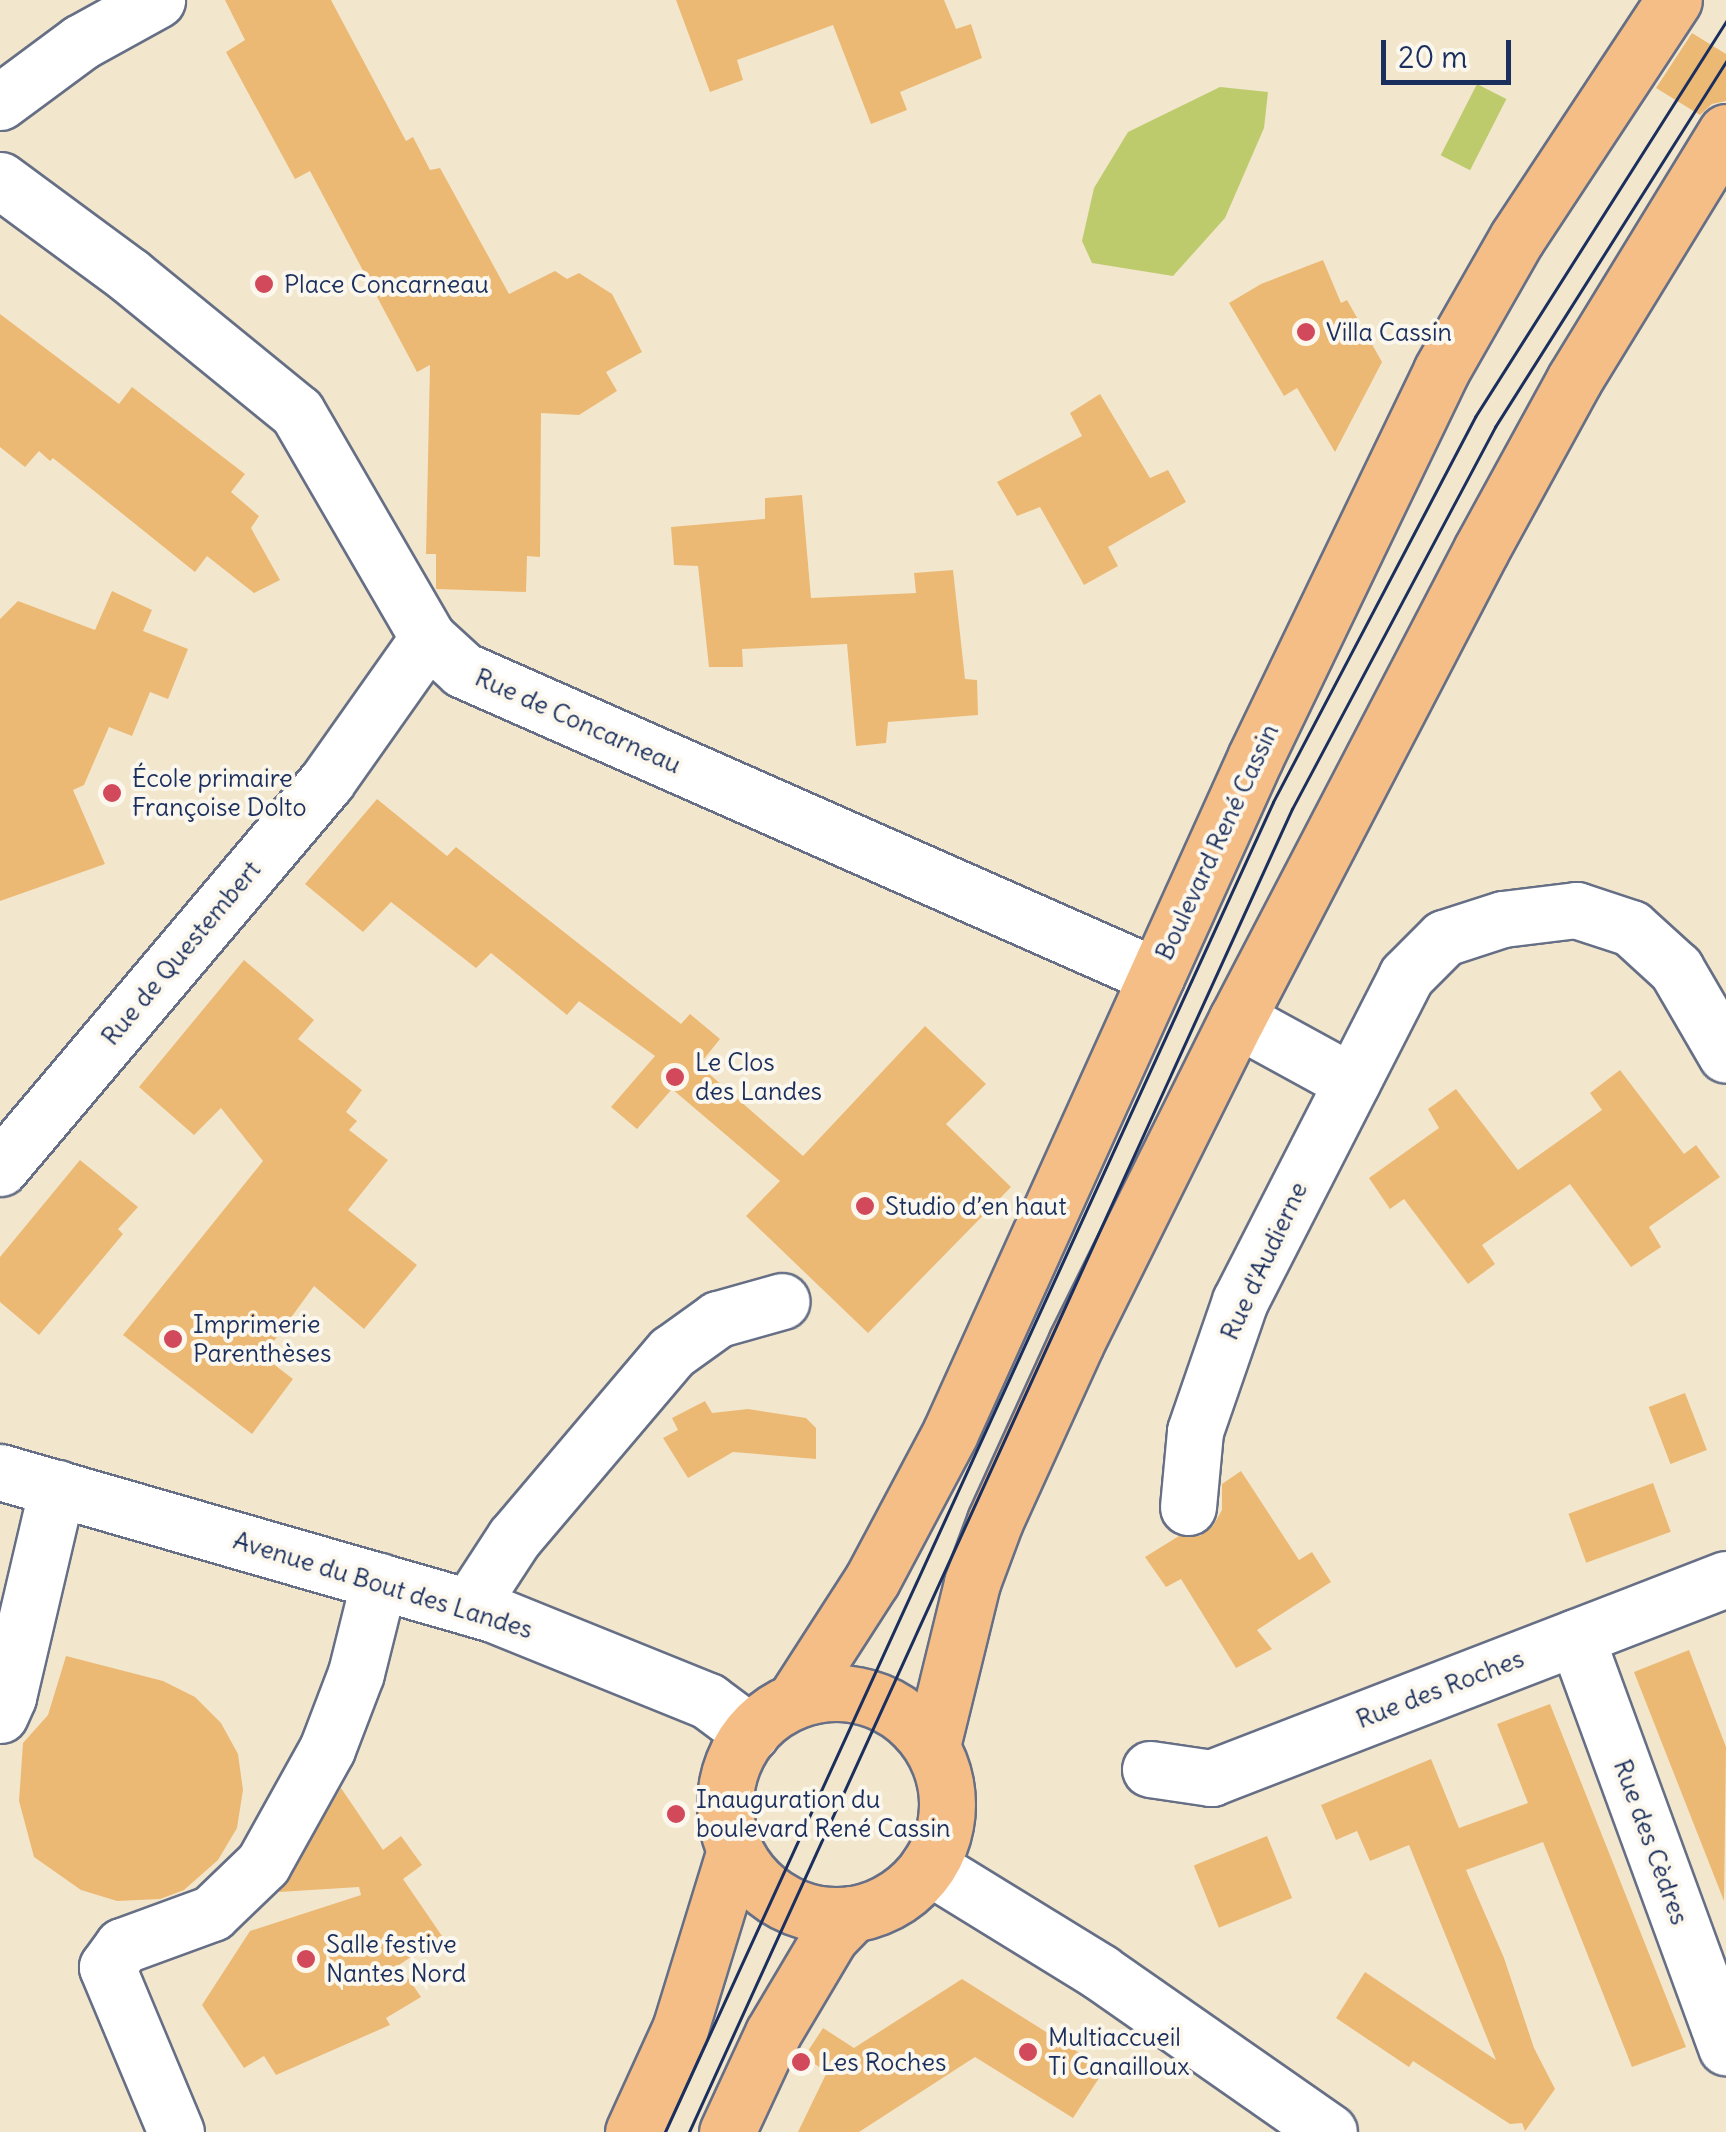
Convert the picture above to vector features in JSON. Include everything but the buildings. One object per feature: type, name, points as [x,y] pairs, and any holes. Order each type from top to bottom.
[{"type":"main road","name":"Boulevard René Cassin","points":[[794,1701],[872,1580],[925,1484],[1317,625],[1441,370],[1517,238],[1674,0]]},
{"type":"main road","points":[[932,1746],[954,1641],[995,1521],[1076,1343],[1237,1019],[1574,380],[1726,132]]},
{"type":"main road","points":[[829,1694],[874,1699],[911,1721],[932,1746],[946,1786],[945,1828],[928,1866],[887,1903],[852,1914],[822,1914],[782,1901],[751,1876],[735,1850],[725,1810],[726,1789],[740,1750],[751,1732],[794,1701],[829,1694]]},
{"type":"main road","points":[[634,2132],[680,2029],[735,1850]]},
{"type":"main road","points":[[726,2132],[773,2033],[830,1938],[852,1914]]},
{"type":"street","points":[[0,102],[81,42],[157,0]]},
{"type":"street","name":"Rue de Concarneau","points":[[0,180],[130,276],[297,412],[428,638],[463,670],[1156,976]]},
{"type":"street","name":"Rue de Questembert","points":[[0,1168],[327,781],[428,638]]},
{"type":"street","name":"Rue d'Audierne","points":[[1188,1507],[1194,1431],[1240,1301],[1406,976],[1444,938],[1503,919],[1576,910],[1630,928],[1676,969],[1726,1055]]},
{"type":"street","points":[[1237,1019],[1352,1082]]},
{"type":"street","points":[[469,1608],[514,1538],[672,1352],[718,1320],[782,1301]]},
{"type":"street","name":"Avenue du Bout des Landes","points":[[0,1472],[379,1581],[569,1642],[708,1701],[751,1732]]},
{"type":"street","points":[[0,1715],[8,1697],[57,1488]]},
{"type":"street","name":"Rue des Roches","points":[[1150,1768],[1211,1778],[1726,1578]]},
{"type":"street","points":[[176,2132],[107,1967],[122,1946],[212,1913],[263,1864],[327,1749],[356,1674],[379,1581]]},
{"type":"street","name":"Rue des Cèdres","points":[[1576,1637],[1726,2047]]},
{"type":"street","points":[[928,1866],[1100,1972],[1330,2132]]},
{"type":"green space","points":[[1477,84],[1506,99],[1470,170],[1441,155]]},
{"type":"green space","points":[[1220,87],[1268,92],[1264,128],[1225,218],[1173,276],[1092,263],[1082,241],[1094,188],[1128,132]]},
{"type":"tram line","points":[[665,2132],[1273,802],[1475,417],[1726,21]]},
{"type":"tram line","points":[[689,2132],[1292,809],[1495,427],[1726,61]]},
{"type":"place","name":"Place Concarneau","points":[[264,284]]},
{"type":"place","name":"Villa Cassin","points":[[1306,332]]},
{"type":"place","name":"École primaire Françoise Dolto","points":[[112,793]]},
{"type":"place","name":"Le Clos des Landes","points":[[675,1077]]},
{"type":"place","name":"Studio d’en haut","points":[[865,1206]]},
{"type":"place","name":"Imprimerie Parenthèses","points":[[173,1339]]},
{"type":"place","name":"Inauguration du boulevard René Cassin","points":[[676,1814]]},
{"type":"place","name":"Salle festive Nantes Nord","points":[[306,1959]]},
{"type":"place","name":"Multiaccueil Ti Canailloux","points":[[1028,2052]]},
{"type":"place","name":"Les Roches","points":[[801,2062]]}]
